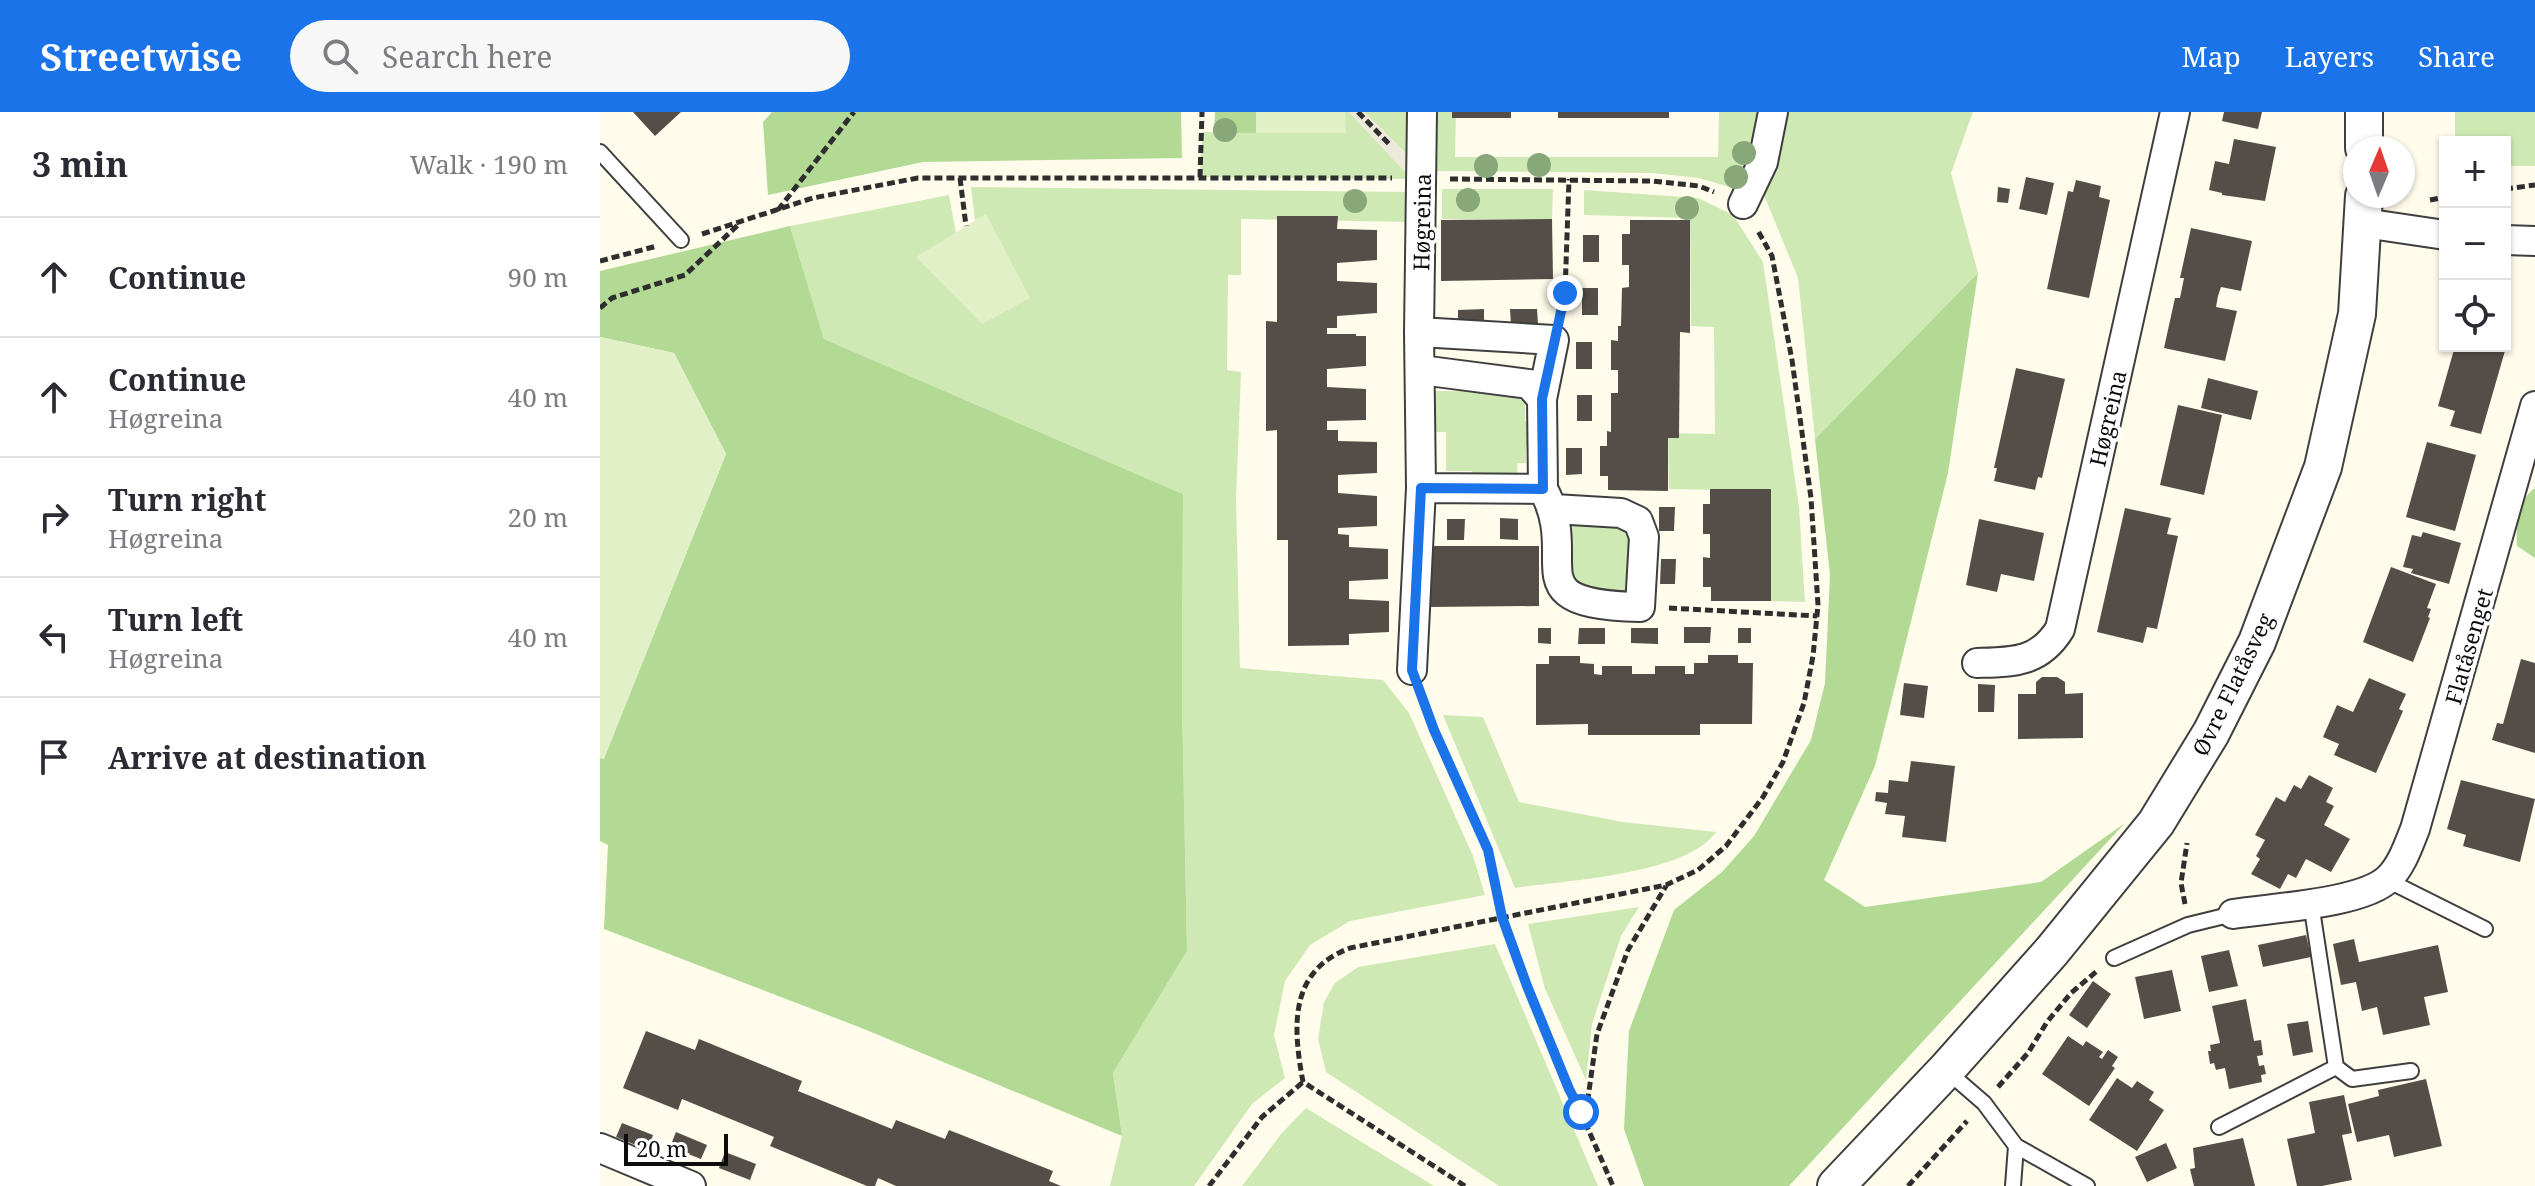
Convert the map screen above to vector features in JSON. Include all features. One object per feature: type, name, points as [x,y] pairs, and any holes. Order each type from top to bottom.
[{"type":"street","name":"Høgreina","points":[[1412,670],[1421,488],[1419,332],[1422,112]]},
{"type":"street","points":[[1743,204],[1763,162],[1773,112]]},
{"type":"street","name":"Høgreina","points":[[1977,663],[2013,662],[2033,656],[2050,645],[2060,629],[2175,112]]},
{"type":"street","points":[[2364,112],[2364,136]]},
{"type":"street","points":[[2364,210],[2439,233]]},
{"type":"street","name":"Øvre Flatåsveg","points":[[1836,1186],[1946,1070],[2052,951],[2156,823],[2211,733],[2257,642],[2323,467],[2357,314],[2364,210]]},
{"type":"street","points":[[2511,240],[2535,241]]},
{"type":"street","points":[[1419,332],[1554,340],[1542,399],[1548,499],[1557,579],[1566,594],[1582,602],[1600,606],[1640,607],[1644,537],[1638,521],[1621,513],[1548,499],[1421,488]]},
{"type":"street","points":[[1421,370],[1529,384],[1542,399]]},
{"type":"street","name":"Flatåsenget","points":[[2387,880],[2403,859],[2415,829],[2535,406]]},
{"type":"street","points":[[2233,914],[2358,896],[2387,880]]},
{"type":"street","points":[[600,1148],[691,1186]]},
{"type":"lane","points":[[600,152],[681,240]]},
{"type":"lane","points":[[2387,880],[2485,929]]},
{"type":"lane","points":[[2311,903],[2336,1067],[2352,1079],[2411,1071]]},
{"type":"lane","points":[[2114,958],[2188,925],[2233,914]]},
{"type":"lane","points":[[2219,1127],[2336,1067]]},
{"type":"lane","points":[[1946,1070],[1984,1103],[2016,1146],[2087,1186]]},
{"type":"lane","points":[[2013,1186],[2016,1146]]},
{"type":"path","points":[[777,211],[854,112]]},
{"type":"path","points":[[1200,177],[1202,112]]},
{"type":"path","points":[[960,178],[966,226]]},
{"type":"path","points":[[1554,340],[1565,293],[1569,179]]},
{"type":"path","points":[[2511,188],[2535,185]]},
{"type":"path","points":[[600,308],[612,298],[685,275],[739,224]]},
{"type":"path","points":[[1640,607],[1817,616]]},
{"type":"path","points":[[1412,670],[1434,730],[1488,850],[1502,917],[1539,1015],[1613,1186]]},
{"type":"path","points":[[1581,1112],[1588,1098],[1597,1034],[1628,950],[1666,885]]},
{"type":"path","points":[[1908,1186],[2028,1053],[2047,1022],[2071,993],[2114,958]]},
{"type":"path","points":[[1209,1186],[1262,1117],[1303,1082]]},
{"type":"green space","points":[[772,112],[1181,112],[1182,158],[923,162],[768,195],[763,122]]},
{"type":"green space","points":[[1215,112],[1256,112],[1256,133],[1214,133]]},
{"type":"green space","points":[[1256,112],[1345,112],[1346,133],[1256,133]]},
{"type":"green space","points":[[1345,112],[1349,112],[1412,179],[1200,177],[1202,132],[1345,133]]},
{"type":"green space","points":[[1364,112],[1414,112],[1415,162]]},
{"type":"green space","points":[[1432,112],[1456,112],[1455,157],[1718,157],[1719,112],[1764,112],[1753,160],[1736,189],[1699,178],[1652,173],[1432,171]]},
{"type":"green space","points":[[1782,112],[1973,112],[1951,173],[1978,273],[1815,439],[1798,278],[1764,195]]},
{"type":"green space","points":[[2455,112],[2535,112],[2535,166],[2511,166],[2511,136],[2455,136]]},
{"type":"green space","points":[[971,187],[1409,192],[1411,222],[1241,219],[1241,275],[1228,275],[1227,370],[1241,372],[1236,499],[1240,668],[1383,680],[1409,713],[1473,856],[1485,895],[1350,921],[1310,945],[1285,981],[1274,1035],[1285,1078],[1252,1104],[1194,1186],[1110,1186],[1122,1136],[1113,1073],[1187,951],[1182,701],[1183,494],[824,339],[790,226],[949,195],[956,233],[986,214],[975,220]]},
{"type":"green space","points":[[1442,189],[1553,189],[1552,219],[1442,219]]},
{"type":"green space","points":[[1584,190],[1698,198],[1733,215],[1763,262],[1799,507],[1805,602],[1768,601],[1769,491],[1669,489],[1668,433],[1715,434],[1714,327],[1691,326],[1690,218],[1584,215]]},
{"type":"green space","points":[[986,214],[1030,298],[982,324],[916,257]]},
{"type":"green space","points":[[790,226],[824,339],[1183,494],[1182,701],[1187,951],[1113,1073],[1122,1136],[859,1027],[604,929],[608,845],[600,841],[600,758],[604,758],[726,454],[674,353],[600,337],[600,271]]},
{"type":"green space","points":[[1978,273],[1948,473],[1875,766],[1824,880],[1865,907],[2041,882],[2125,823],[1789,1186],[1644,1186],[1624,1129],[1629,1031],[1674,910],[1722,872],[1754,836],[1811,740],[1825,683],[1830,575],[1815,439]]},
{"type":"green space","points":[[600,337],[674,353],[726,454],[604,759],[600,758]]},
{"type":"green space","points":[[1429,391],[1498,391],[1525,401],[1525,421],[1535,421],[1535,447],[1526,447],[1526,463],[1517,463],[1518,479],[1473,478],[1472,471],[1446,471],[1446,432],[1430,432]]},
{"type":"green space","points":[[2535,488],[2535,558],[2517,546],[2517,522],[2524,500]]},
{"type":"green space","points":[[1603,520],[1631,532],[1629,595],[1583,594],[1565,577],[1567,522],[1596,523],[1597,527],[1603,526]]},
{"type":"green space","points":[[1443,715],[1483,717],[1519,802],[1623,822],[1716,832],[1701,846],[1653,867],[1515,888]]},
{"type":"green space","points":[[1639,907],[1621,936],[1592,1024],[1586,1080],[1545,989],[1528,924]]},
{"type":"green space","points":[[1495,944],[1598,1186],[1499,1186],[1326,1072],[1318,1039],[1324,1002],[1335,983],[1358,967]]},
{"type":"green space","points":[[1306,1108],[1434,1186],[1242,1186],[1281,1134]]},
{"type":"shaded area","points":[[1349,112],[1364,112],[1415,162],[1412,179]]},
{"type":"building","points":[[633,112],[681,112],[655,136]]},
{"type":"building","points":[[1452,112],[1511,112],[1511,118],[1452,118]]},
{"type":"building","points":[[1558,112],[1669,112],[1669,118],[1558,118]]},
{"type":"building","points":[[2224,112],[2262,112],[2258,129],[2222,121]]},
{"type":"building","points":[[2234,139],[2276,147],[2265,201],[2222,195],[2209,190],[2215,161],[2229,164]]},
{"type":"building","points":[[2026,177],[2054,183],[2047,215],[2019,209]]},
{"type":"building","points":[[2076,180],[2101,186],[2099,197],[2110,200],[2089,298],[2047,289],[2068,191],[2073,192]]},
{"type":"building","points":[[1998,187],[2010,189],[2008,203],[1997,202]]},
{"type":"building","points":[[1277,216],[1338,216],[1337,229],[1377,230],[1377,260],[1337,263],[1337,281],[1377,283],[1377,313],[1337,316],[1337,328],[1327,328],[1327,334],[1366,336],[1366,366],[1327,369],[1327,387],[1366,389],[1366,420],[1327,421],[1327,430],[1338,430],[1338,441],[1377,442],[1377,473],[1338,475],[1338,493],[1377,496],[1377,526],[1338,528],[1338,534],[1349,535],[1349,547],[1388,549],[1388,579],[1349,581],[1349,599],[1389,601],[1389,632],[1349,634],[1349,645],[1288,646],[1288,540],[1277,540],[1277,430],[1266,431],[1266,321],[1277,322]]},
{"type":"building","points":[[1552,219],[1553,279],[1441,281],[1441,220]]},
{"type":"building","points":[[1630,220],[1690,220],[1690,333],[1680,332],[1679,438],[1668,438],[1668,491],[1608,490],[1608,476],[1600,476],[1600,446],[1607,446],[1607,431],[1611,432],[1611,393],[1618,393],[1618,370],[1611,370],[1611,340],[1618,341],[1622,288],[1629,287],[1629,265],[1622,265],[1622,234],[1630,234]]},
{"type":"building","points":[[2191,228],[2252,241],[2241,291],[2221,287],[2218,296],[2216,307],[2237,311],[2225,361],[2164,348],[2175,298],[2180,298],[2184,278],[2180,278]]},
{"type":"building","points":[[1583,235],[1599,235],[1599,262],[1583,262]]},
{"type":"building","points":[[1582,288],[1598,288],[1598,315],[1582,315]]},
{"type":"building","points":[[1484,309],[1484,326],[1458,326],[1458,310]]},
{"type":"building","points":[[1510,309],[1537,309],[1538,324],[1511,325]]},
{"type":"building","points":[[1576,342],[1592,342],[1592,369],[1576,369]]},
{"type":"building","points":[[2453,352],[2505,352],[2481,434],[2450,426],[2455,411],[2438,406]]},
{"type":"building","points":[[2016,368],[2065,379],[2042,478],[2038,477],[2035,490],[1994,481],[1997,468],[1994,468]]},
{"type":"building","points":[[2208,378],[2258,391],[2251,420],[2201,408]]},
{"type":"building","points":[[1577,395],[1592,395],[1592,421],[1577,421]]},
{"type":"building","points":[[2178,405],[2222,415],[2204,495],[2160,485]]},
{"type":"building","points":[[2427,442],[2476,455],[2455,531],[2406,517]]},
{"type":"building","points":[[1566,448],[1582,448],[1582,474],[1566,475]]},
{"type":"building","points":[[1710,489],[1771,489],[1771,601],[1711,601],[1711,587],[1703,587],[1703,557],[1710,558],[1710,534],[1703,534],[1703,504],[1710,504]]},
{"type":"building","points":[[1659,507],[1675,507],[1674,531],[1659,531]]},
{"type":"building","points":[[2125,508],[2171,518],[2167,534],[2178,536],[2157,629],[2147,627],[2143,643],[2097,632]]},
{"type":"building","points":[[1500,518],[1518,519],[1518,540],[1500,539]]},
{"type":"building","points":[[1447,519],[1465,519],[1464,540],[1447,540]]},
{"type":"building","points":[[1979,519],[2044,533],[2034,581],[2001,574],[1997,592],[1966,585]]},
{"type":"building","points":[[2423,532],[2461,543],[2449,584],[2411,573],[2413,569],[2403,567],[2412,535],[2421,537]]},
{"type":"building","points":[[1428,546],[1539,546],[1539,606],[1428,607]]},
{"type":"building","points":[[1661,559],[1676,559],[1675,584],[1660,584]]},
{"type":"building","points":[[2391,567],[2436,584],[2427,608],[2431,609],[2430,618],[2413,662],[2363,642]]},
{"type":"building","points":[[1684,627],[1711,627],[1710,643],[1684,643]]},
{"type":"building","points":[[1538,628],[1551,628],[1551,644],[1538,643]]},
{"type":"building","points":[[1579,628],[1605,628],[1605,644],[1578,644]]},
{"type":"building","points":[[1631,628],[1658,628],[1658,644],[1631,643]]},
{"type":"building","points":[[1738,628],[1751,628],[1751,643],[1738,643]]},
{"type":"building","points":[[1708,655],[1738,655],[1738,663],[1753,663],[1752,724],[1700,724],[1700,735],[1588,735],[1588,724],[1536,725],[1536,664],[1549,664],[1549,656],[1580,656],[1580,663],[1594,664],[1594,674],[1602,675],[1602,666],[1632,666],[1632,674],[1655,674],[1655,666],[1685,666],[1685,674],[1694,674],[1694,663],[1708,663]]},
{"type":"building","points":[[2521,659],[2535,663],[2535,753],[2492,740],[2497,723],[2503,724]]},
{"type":"building","points":[[2042,677],[2057,677],[2065,682],[2065,694],[2083,693],[2083,738],[2018,739],[2018,694],[2036,694],[2036,682]]},
{"type":"building","points":[[2369,678],[2406,694],[2399,709],[2403,711],[2376,773],[2334,755],[2339,744],[2323,737],[2337,705],[2353,712]]},
{"type":"building","points":[[1904,683],[1928,686],[1924,718],[1900,715]]},
{"type":"building","points":[[1978,684],[1995,685],[1994,712],[1978,712]]},
{"type":"building","points":[[1911,761],[1955,766],[1946,842],[1902,837],[1905,816],[1885,814],[1887,803],[1875,801],[1876,792],[1888,793],[1889,780],[1908,782]]},
{"type":"building","points":[[2309,775],[2333,788],[2326,802],[2334,806],[2324,825],[2350,839],[2331,872],[2306,859],[2296,878],[2288,874],[2280,889],[2251,874],[2260,859],[2256,856],[2265,840],[2255,835],[2276,797],[2285,802],[2294,785],[2301,789]]},
{"type":"building","points":[[2461,780],[2535,799],[2520,862],[2463,846],[2466,835],[2447,829]]},
{"type":"building","points":[[2306,935],[2311,957],[2263,967],[2258,945]]},
{"type":"building","points":[[2354,939],[2359,962],[2438,945],[2448,992],[2424,997],[2430,1025],[2383,1035],[2377,1007],[2362,1011],[2356,982],[2341,985],[2333,944]]},
{"type":"building","points":[[2229,950],[2238,986],[2209,992],[2201,956]]},
{"type":"building","points":[[2172,970],[2181,1011],[2144,1019],[2135,977]]},
{"type":"building","points":[[2093,981],[2111,994],[2087,1028],[2069,1015]]},
{"type":"building","points":[[2246,999],[2254,1041],[2261,1040],[2263,1055],[2257,1056],[2259,1066],[2264,1065],[2266,1074],[2261,1075],[2262,1082],[2229,1089],[2225,1068],[2216,1070],[2214,1063],[2210,1064],[2210,1045],[2220,1043],[2212,1006]]},
{"type":"building","points":[[2308,1021],[2313,1052],[2293,1056],[2287,1024]]},
{"type":"building","points":[[646,1031],[695,1050],[699,1039],[802,1081],[798,1091],[892,1129],[896,1120],[945,1139],[949,1130],[1053,1171],[1049,1181],[1061,1186],[896,1186],[878,1178],[875,1186],[867,1186],[770,1146],[774,1137],[682,1099],[678,1110],[623,1088]]},
{"type":"building","points":[[2068,1036],[2083,1046],[2086,1041],[2103,1052],[2099,1057],[2102,1059],[2108,1050],[2118,1057],[2112,1066],[2115,1068],[2089,1106],[2042,1074]]},
{"type":"building","points":[[2117,1078],[2132,1088],[2137,1081],[2154,1092],[2149,1100],[2164,1110],[2137,1151],[2089,1120]]},
{"type":"building","points":[[2426,1079],[2442,1146],[2394,1157],[2389,1135],[2357,1142],[2348,1104],[2379,1096],[2378,1090]]},
{"type":"building","points":[[2344,1095],[2352,1133],[2342,1135],[2352,1180],[2322,1186],[2297,1186],[2287,1139],[2315,1133],[2309,1102]]},
{"type":"building","points":[[622,1123],[653,1135],[648,1150],[616,1137]]},
{"type":"building","points":[[676,1132],[707,1145],[701,1159],[670,1147]]},
{"type":"building","points":[[2243,1138],[2255,1186],[2194,1186],[2190,1169],[2195,1168],[2193,1148]]},
{"type":"building","points":[[2166,1143],[2177,1168],[2147,1182],[2135,1157]]},
{"type":"building","points":[[725,1152],[756,1164],[750,1180],[719,1168]]},
{"type":"route","points":[[1565,293],[1542,399],[1543,489],[1421,488],[1412,670],[1434,730],[1488,850],[1502,917],[1527,986],[1581,1112]]}]
